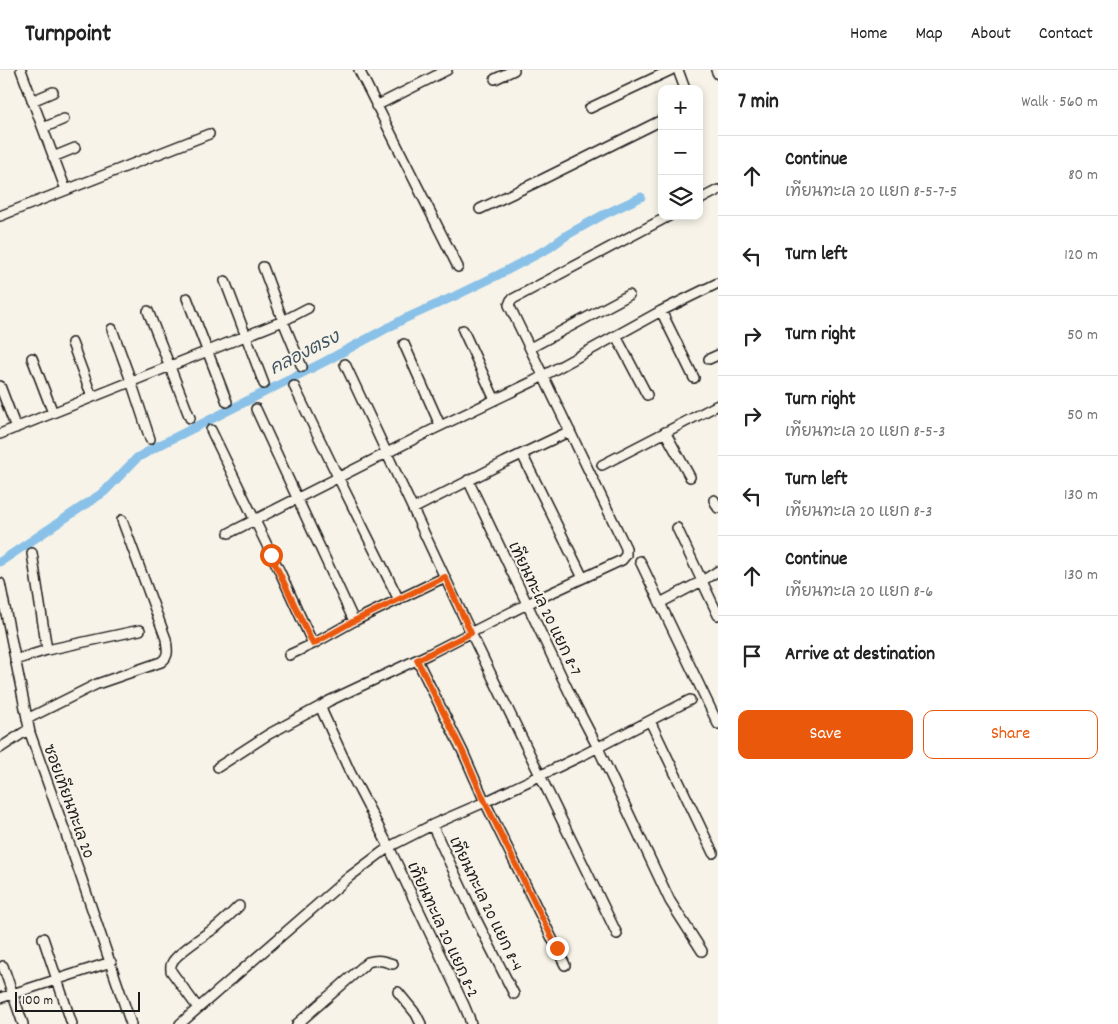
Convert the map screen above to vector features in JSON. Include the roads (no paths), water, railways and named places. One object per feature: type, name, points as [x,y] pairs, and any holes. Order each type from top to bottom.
[{"type":"street","points":[[359,70],[458,267]]},
{"type":"street","points":[[376,106],[447,70]]},
{"type":"street","points":[[495,79],[514,70]]},
{"type":"street","points":[[590,108],[671,70]]},
{"type":"street","points":[[678,70],[684,85]]},
{"type":"street","points":[[716,70],[718,74]]},
{"type":"street","points":[[23,71],[32,101],[66,190]]},
{"type":"street","points":[[32,101],[53,92]]},
{"type":"street","points":[[42,128],[64,119]]},
{"type":"street","points":[[480,208],[544,179],[658,122]]},
{"type":"street","points":[[0,216],[209,134]]},
{"type":"street","points":[[53,156],[75,148]]},
{"type":"street","points":[[703,198],[718,190]]},
{"type":"street","points":[[218,767],[269,734],[325,704],[527,604],[622,560],[626,555],[626,548],[509,302],[661,220]]},
{"type":"street","points":[[263,267],[282,321],[302,367]]},
{"type":"street","points":[[225,281],[264,384]]},
{"type":"street","points":[[229,533],[440,425],[543,376],[662,311],[718,283]]},
{"type":"street","points":[[530,348],[629,295]]},
{"type":"street","points":[[187,298],[227,402]]},
{"type":"street","points":[[0,434],[246,336],[308,308]]},
{"type":"street","points":[[148,311],[190,418]]},
{"type":"street","points":[[662,311],[694,378]]},
{"type":"street","points":[[112,329],[150,439]]},
{"type":"street","points":[[463,330],[495,400]]},
{"type":"street","points":[[616,336],[648,395]]},
{"type":"street","points":[[72,343],[92,397]]},
{"type":"street","points":[[404,344],[440,425]]},
{"type":"street","points":[[709,359],[718,354]]},
{"type":"street","points":[[32,358],[53,412]]},
{"type":"street","points":[[345,364],[471,633],[617,934]]},
{"type":"street","points":[[0,386],[16,428]]},
{"type":"street","points":[[294,386],[399,600]]},
{"type":"street","points":[[602,465],[718,405]]},
{"type":"street","points":[[256,409],[354,621]]},
{"type":"street","points":[[211,430],[313,644]]},
{"type":"street","points":[[412,509],[570,431]]},
{"type":"street","points":[[665,432],[690,477]]},
{"type":"street","points":[[522,454],[583,578]]},
{"type":"street","name":"เทียนทะเล 20 แยก 8-7","points":[[468,480],[670,901],[702,950]]},
{"type":"street","points":[[27,719],[97,684],[161,662],[167,655],[166,639],[122,520]]},
{"type":"street","points":[[677,528],[718,614]]},
{"type":"street","points":[[32,554],[47,650]]},
{"type":"street","points":[[640,561],[718,724]]},
{"type":"street","points":[[660,602],[718,572]]},
{"type":"street","points":[[289,655],[445,577]]},
{"type":"street","name":"ซอยเทียนทะเล 20","points":[[0,583],[29,729],[111,962],[128,1023]]},
{"type":"street","points":[[15,660],[47,650],[140,630]]},
{"type":"street","points":[[417,660],[565,965]]},
{"type":"street","points":[[180,1024],[349,877],[389,847],[598,748],[690,700]]},
{"type":"street","name":"เทียนทะเล 20 แยก 8-2","points":[[325,704],[323,713],[464,1005],[470,1024]]},
{"type":"street","points":[[650,721],[713,853]]},
{"type":"street","points":[[0,748],[29,729]]},
{"type":"street","name":"เทียนทะเล 20 แยก 8-4","points":[[432,825],[514,994]]},
{"type":"street","points":[[198,1008],[171,971],[172,961],[239,906]]},
{"type":"street","points":[[44,938],[72,1024]]},
{"type":"street","points":[[297,1024],[368,962],[383,960],[393,964]]},
{"type":"street","points":[[0,998],[111,962]]},
{"type":"street","points":[[3,966],[23,1024]]},
{"type":"street","points":[[398,992],[416,1014],[421,1024]]},
{"type":"waterway","name":"คลองตรง","points":[[0,562],[104,492],[137,458],[156,447],[324,362],[404,319],[500,274],[549,248],[567,235],[603,215],[641,197]]}]
